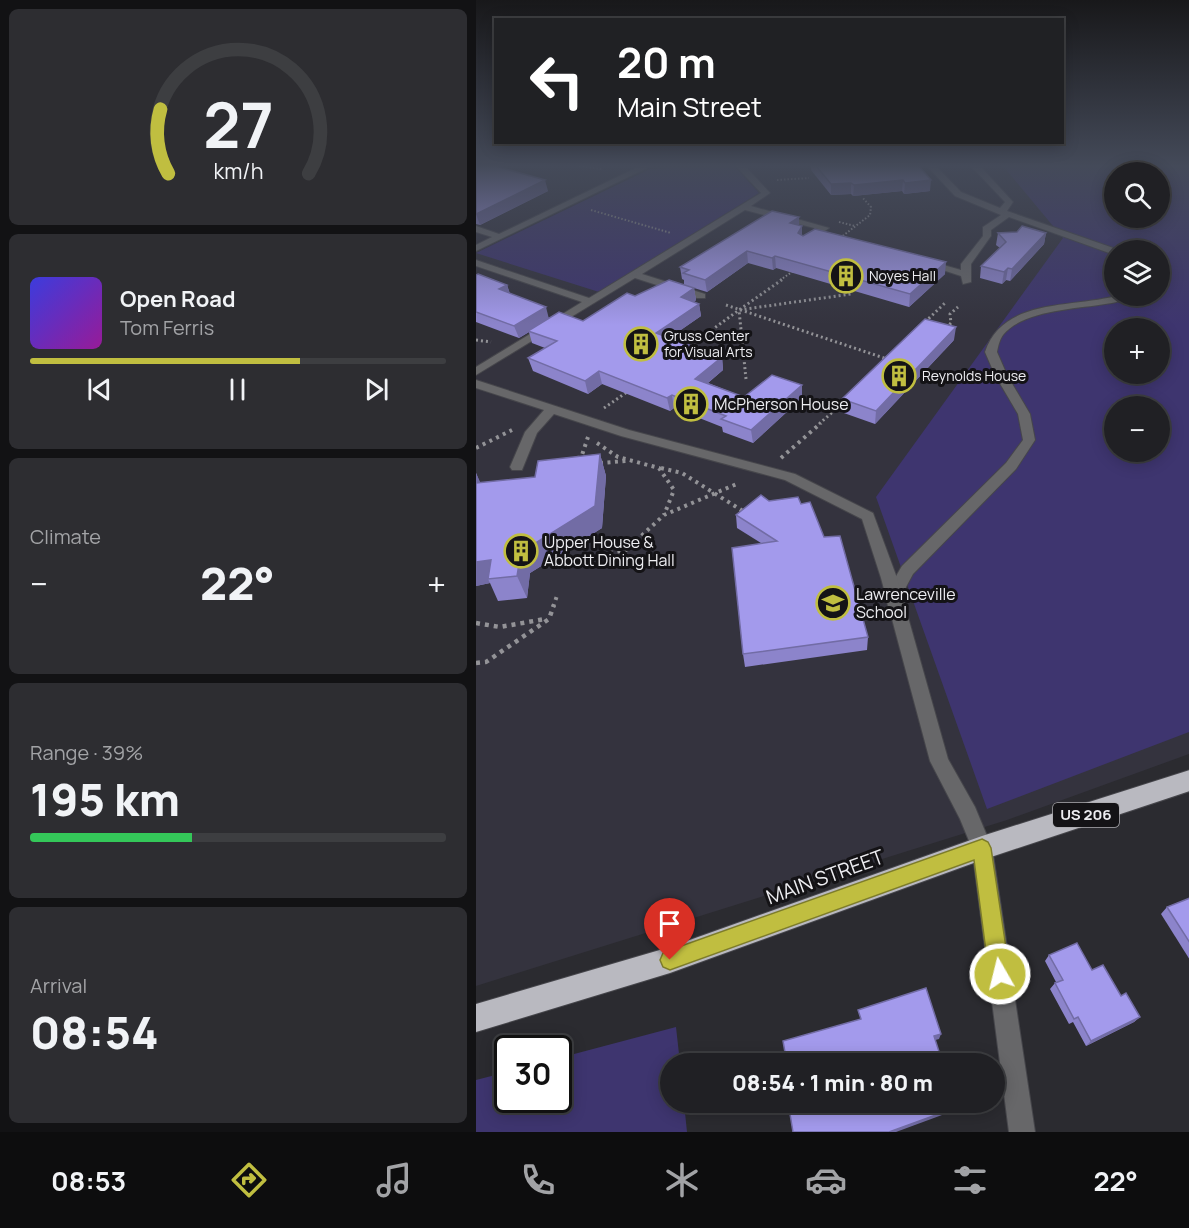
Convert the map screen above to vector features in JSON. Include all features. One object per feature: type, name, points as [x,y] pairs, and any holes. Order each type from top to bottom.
[{"type":"highway","name":"MAIN STREET","points":[[476,1018],[670,960],[982,848],[1190,780]]},
{"type":"street","points":[[476,248],[537,219]]},
{"type":"street","points":[[476,372],[725,219]]},
{"type":"street","points":[[790,219],[825,228],[804,243]]},
{"type":"street","points":[[921,262],[966,278],[966,264],[987,236],[986,229],[998,219]]},
{"type":"street","points":[[1021,219],[1104,248]]},
{"type":"street","points":[[476,229],[500,237]]},
{"type":"street","points":[[476,263],[591,302]]},
{"type":"street","points":[[636,275],[701,296]]},
{"type":"street","points":[[895,605],[898,587],[907,570],[1011,466],[1029,440],[1024,414],[1001,375],[991,352],[998,334],[1017,319],[1055,309],[1104,302]]},
{"type":"street","points":[[476,384],[552,409],[593,429],[790,477],[868,516],[889,578],[939,761],[968,814],[982,848],[1022,1132]]},
{"type":"street","points":[[517,466],[531,432],[552,409]]},
{"type":"path","points":[[621,219],[693,239]]},
{"type":"path","points":[[836,240],[865,219]]},
{"type":"path","points":[[684,350],[798,268]]},
{"type":"path","points":[[739,310],[851,294]]},
{"type":"path","points":[[920,327],[945,303]]},
{"type":"path","points":[[726,306],[887,359],[879,367]]},
{"type":"path","points":[[944,329],[951,323],[950,314],[958,307]]},
{"type":"path","points":[[739,310],[746,379]]},
{"type":"path","points":[[574,461],[582,455],[600,411],[628,391]]},
{"type":"path","points":[[610,553],[626,550],[664,515],[767,471],[846,400]]},
{"type":"path","points":[[476,448],[522,425],[538,424]]},
{"type":"path","points":[[593,429],[608,453],[629,461],[682,473],[716,492],[751,517]]},
{"type":"path","points":[[600,463],[629,461]]},
{"type":"path","points":[[659,468],[674,490],[664,515]]},
{"type":"path","points":[[476,663],[486,662],[549,619],[558,593]]},
{"type":"path","points":[[476,623],[482,627],[549,619]]},
{"type":"shaded area","name":"Lawrenceville School","points":[[476,219],[1104,219],[1104,228],[1170,228],[1170,219],[1189,219],[1189,754],[1007,820],[476,986]]},
{"type":"shaded area","points":[[547,219],[717,219],[599,292],[476,253]]},
{"type":"shaded area","points":[[1047,219],[1104,219],[1104,228],[1170,228],[1170,219],[1189,219],[1189,732],[987,809],[876,497],[1063,238]]},
{"type":"shaded area","points":[[676,1027],[679,1053],[660,1053],[660,1113],[685,1113],[687,1132],[476,1132],[476,1080],[494,1075],[494,1113],[572,1113],[572,1055]]},
{"type":"building","points":[[759,219],[796,219],[790,223],[802,226],[798,233],[803,236],[815,229],[946,262],[910,294],[775,256],[772,258],[747,251],[705,280],[683,273],[689,270],[680,267]]},
{"type":"building","points":[[1022,226],[1046,233],[1012,269],[1008,268],[1004,272],[981,266],[1006,242],[998,233],[1017,232]]},
{"type":"building","points":[[476,275],[507,285],[499,289],[546,307],[514,326],[476,312]]},
{"type":"building","points":[[669,280],[694,288],[681,297],[699,304],[656,333],[722,357],[695,379],[744,397],[772,375],[802,385],[751,430],[721,419],[726,416],[672,395],[667,398],[599,371],[585,381],[528,358],[557,341],[528,331],[559,312],[583,321],[627,293],[635,296]]},
{"type":"building","name":"Reynolds House","points":[[925,319],[956,327],[876,411],[842,399]]},
{"type":"building","name":"Upper House & Abbott Dining Hall","points":[[600,454],[595,506],[521,552],[517,576],[488,579],[491,560],[476,562],[476,483],[535,477],[538,461]]},
{"type":"building","points":[[761,495],[769,501],[798,497],[801,504],[810,502],[824,537],[840,536],[868,637],[743,654],[732,548],[777,541],[736,515]]},
{"type":"building","points":[[1190,898],[1190,943],[1167,907]]},
{"type":"building","points":[[1077,943],[1092,970],[1103,965],[1121,996],[1126,993],[1140,1017],[1091,1041],[1078,1017],[1074,1019],[1055,983],[1063,980],[1049,955]]},
{"type":"building","points":[[926,988],[941,1034],[934,1036],[939,1053],[785,1053],[783,1041],[861,1019],[858,1010]]},
{"type":"building","points":[[790,1113],[941,1113],[889,1132],[793,1132]]},
{"type":"place","name":"Noyes Hall","points":[[846,276]]},
{"type":"place","name":"Gruss Center for Visual Arts","points":[[641,344]]},
{"type":"place","name":"Reynolds House","points":[[899,376]]},
{"type":"place","name":"McPherson House","points":[[691,404]]},
{"type":"place","name":"Upper House & Abbott Dining Hall","points":[[521,551]]},
{"type":"place","name":"Lawrenceville School","points":[[833,603]]},
{"type":"route","points":[[670,960],[982,848],[1000,974]]}]
